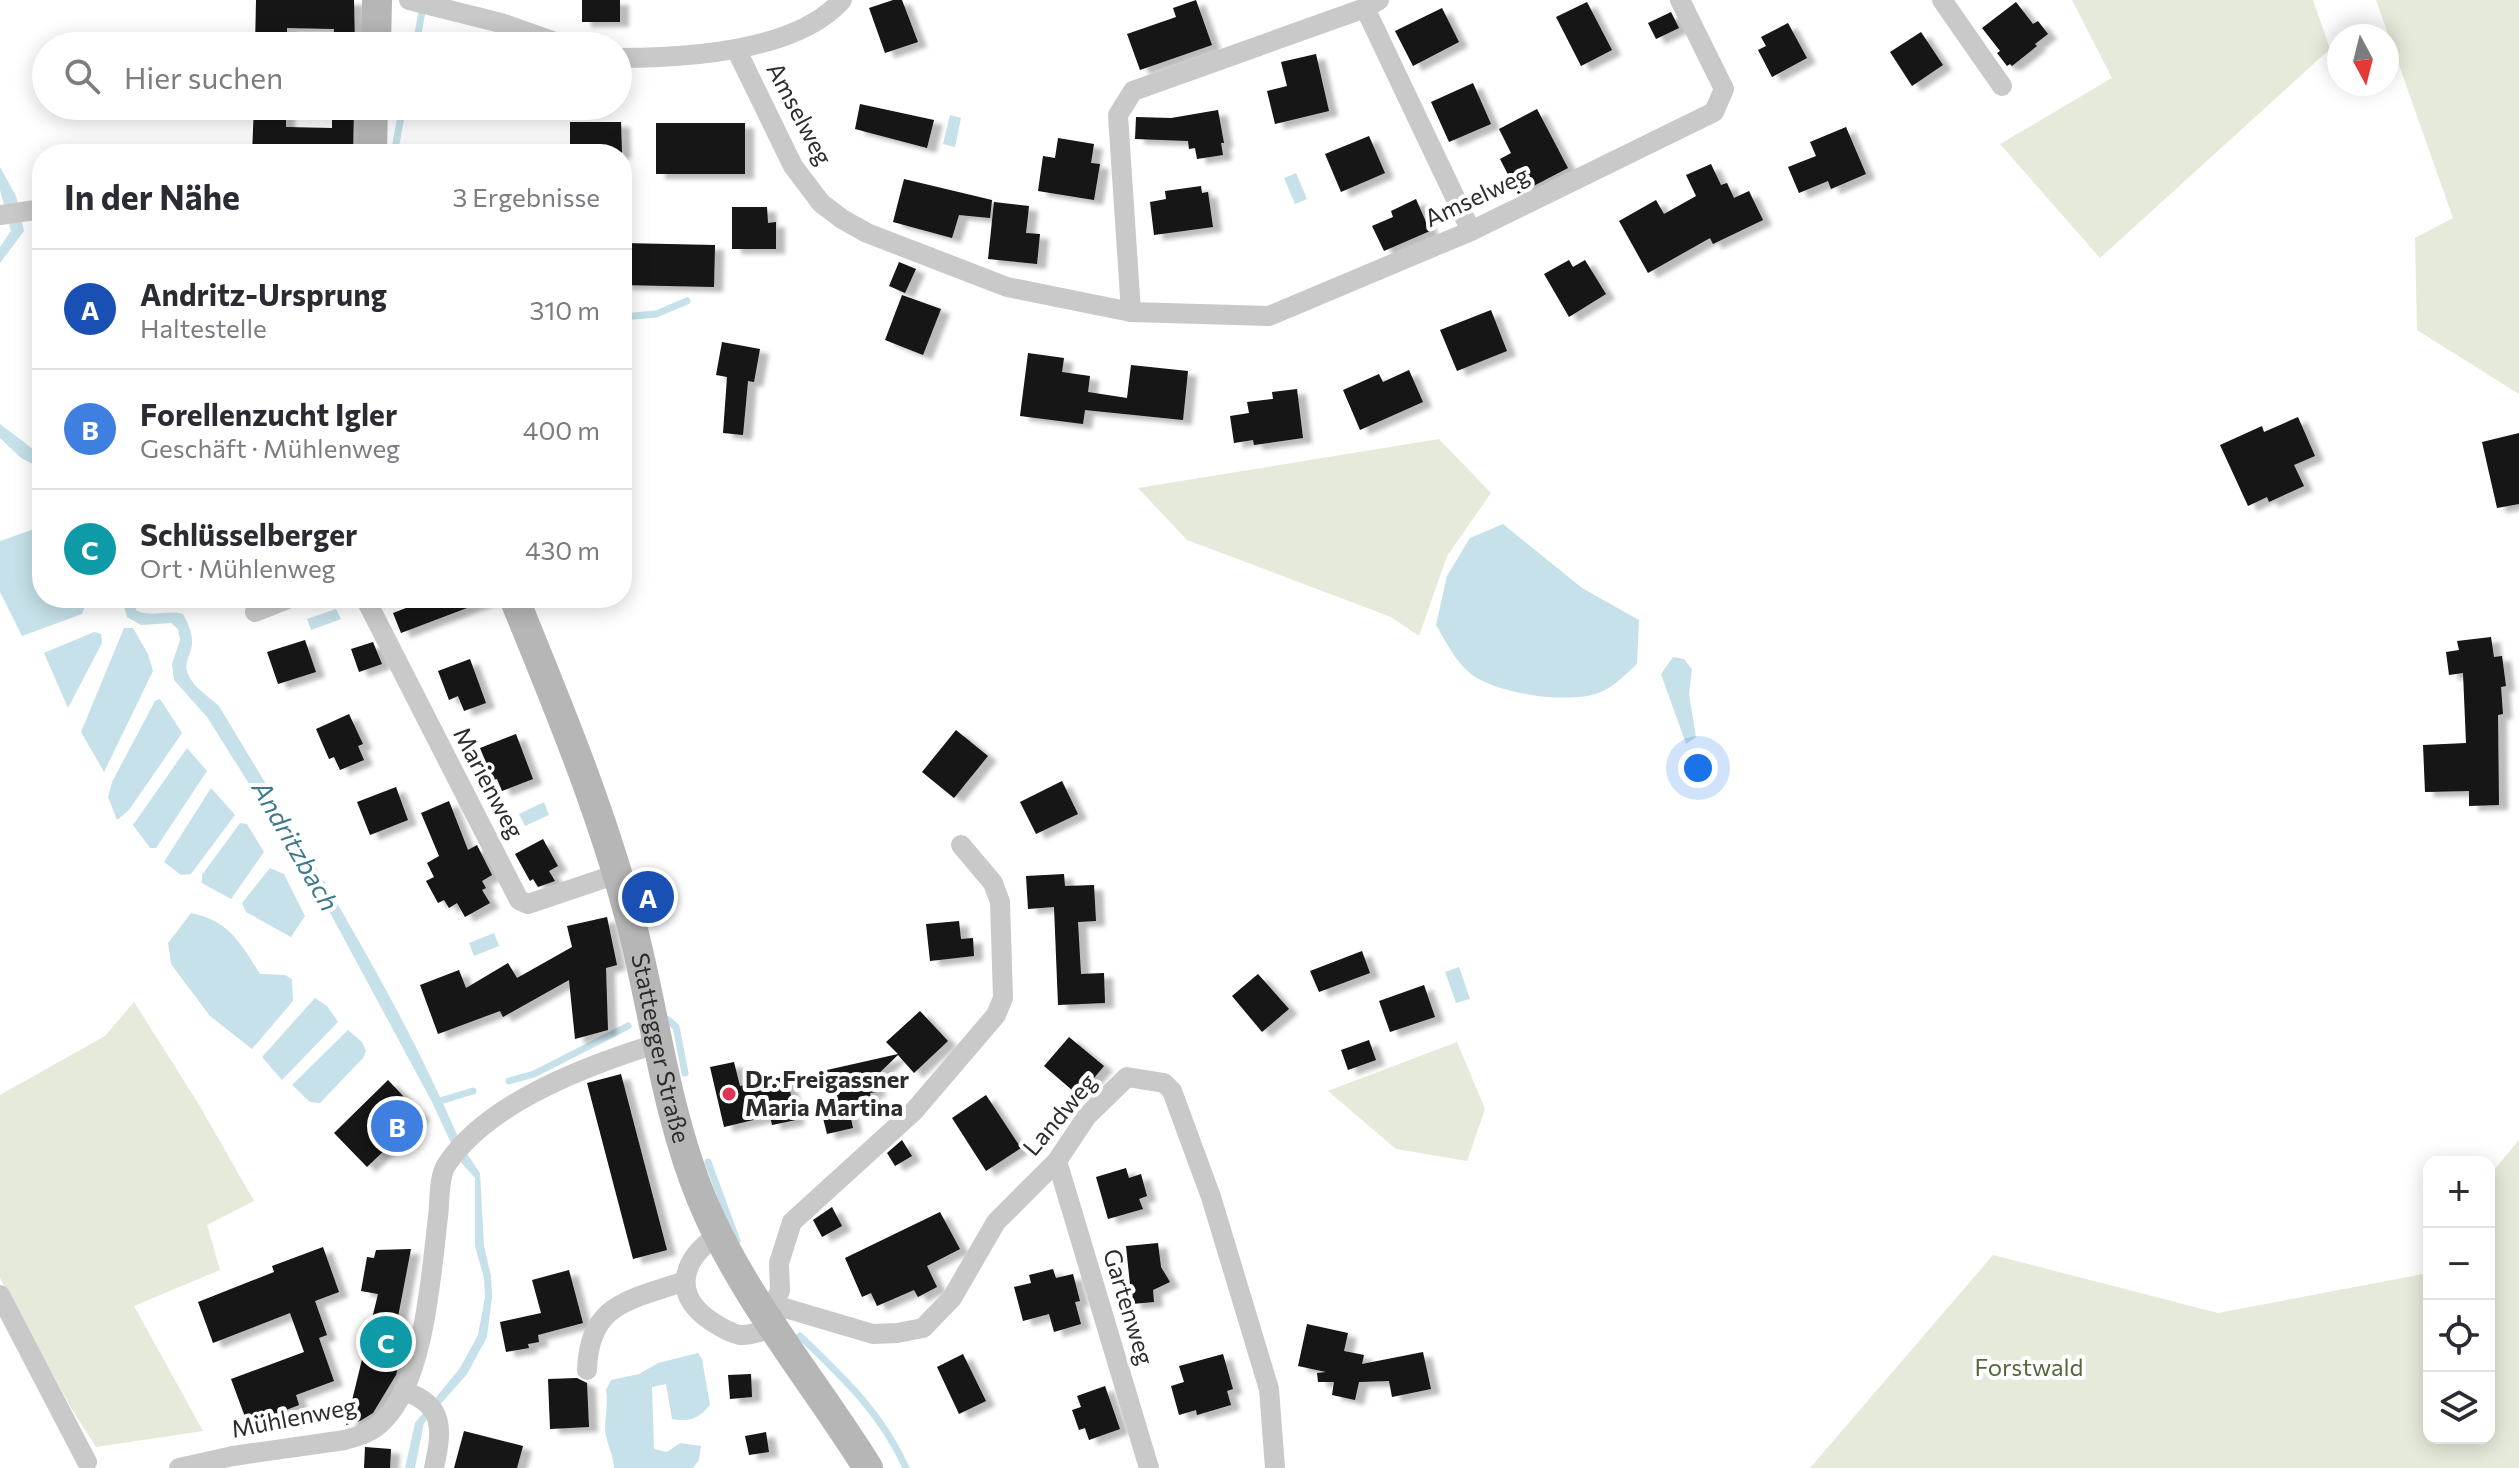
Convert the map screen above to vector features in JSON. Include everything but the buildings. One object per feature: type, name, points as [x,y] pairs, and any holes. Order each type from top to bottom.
[{"type":"main road","points":[[376,32],[377,0]]},
{"type":"main road","points":[[372,144],[373,120]]},
{"type":"main road","name":"Stattegger Straße","points":[[518,608],[560,711],[617,874],[677,1128],[718,1235],[768,1324],[835,1416],[868,1468]]},
{"type":"street","points":[[632,57],[737,51],[805,29],[842,0]]},
{"type":"street","name":"Amselweg","points":[[737,51],[793,166],[821,203],[867,233],[1007,287],[1131,312],[1269,316],[1471,231],[1714,112],[1724,89],[1680,0]]},
{"type":"street","points":[[1942,0],[2002,86]]},
{"type":"street","points":[[419,3],[526,32]]},
{"type":"street","points":[[1131,312],[1118,115],[1133,91],[1372,4],[1471,231]]},
{"type":"street","points":[[1,214],[32,210]]},
{"type":"street","points":[[255,612],[265,608]]},
{"type":"street","name":"Marienweg","points":[[370,608],[519,900],[528,904],[617,874]]},
{"type":"street","points":[[768,1324],[780,1291],[779,1263],[792,1222],[914,1111],[996,1015],[1003,998],[1000,902],[993,883],[961,845]]},
{"type":"street","name":"Mühlenweg","points":[[179,1468],[361,1435],[382,1423],[403,1391],[414,1362],[427,1304],[445,1166],[473,1134],[497,1115],[539,1091],[605,1061],[656,1044]]},
{"type":"street","name":"Landweg","points":[[685,1281],[685,1289],[703,1315],[727,1331],[742,1335],[768,1324],[785,1308],[873,1334],[923,1328],[952,1298],[996,1222],[1057,1161],[1087,1116],[1127,1077],[1164,1083],[1172,1091],[1211,1197],[1269,1389],[1275,1468]]},
{"type":"street","name":"Gartenweg","points":[[1057,1161],[1149,1468]]},
{"type":"street","points":[[587,1370],[589,1341],[600,1321],[612,1309],[685,1281],[689,1264],[705,1244],[718,1235]]},
{"type":"street","points":[[0,1295],[88,1466]]},
{"type":"street","points":[[403,1391],[415,1395],[432,1410],[441,1429],[434,1468]]},
{"type":"green space","points":[[2072,0],[2313,0],[2327,40],[2327,52],[2100,258],[2000,144],[2112,78]]},
{"type":"green space","points":[[2376,0],[2519,0],[2519,394],[2417,330],[2415,238],[2453,218],[2399,65],[2399,24],[2384,24]]},
{"type":"green space","points":[[1439,439],[1491,493],[1447,556],[1419,636],[1391,617],[1187,540],[1138,488]]},
{"type":"green space","points":[[134,1002],[198,1103],[254,1201],[207,1225],[220,1270],[134,1306],[203,1431],[96,1447],[71,1408],[0,1278],[0,1095],[105,1036]]},
{"type":"green space","points":[[1457,1042],[1485,1109],[1467,1161],[1396,1149],[1328,1091]]},
{"type":"green space","name":"Forstwald","points":[[2519,1140],[2519,1468],[1810,1468],[1993,1255],[2218,1313],[2423,1274],[2423,1444],[2495,1444],[2495,1169]]},
{"type":"water","points":[[950,115],[961,118],[955,147],[943,144]]},
{"type":"water","points":[[0,167],[16,196],[24,231],[0,263],[0,247],[11,231],[0,190]]},
{"type":"water","points":[[1296,173],[1307,199],[1295,204],[1284,178]]},
{"type":"water","points":[[0,424],[32,448],[32,464],[21,458],[0,438]]},
{"type":"water","points":[[1503,524],[1582,588],[1639,620],[1637,664],[1611,687],[1592,695],[1565,698],[1517,692],[1488,684],[1470,674],[1454,654],[1436,625],[1447,576],[1470,538]]},
{"type":"water","points":[[32,530],[32,608],[84,608],[82,614],[22,636],[0,592],[0,541]]},
{"type":"water","name":"Andritzbach","points":[[125,608],[183,614],[192,636],[186,666],[190,679],[219,706],[376,972],[433,1081],[458,1137],[451,1143],[328,909],[207,717],[174,680],[172,664],[180,640],[178,629],[171,623],[141,625],[127,617]]},
{"type":"water","points":[[336,609],[341,619],[311,630],[307,619]]},
{"type":"water","points":[[124,628],[133,628],[148,654],[153,671],[104,772],[81,732]]},
{"type":"water","points":[[94,632],[101,634],[102,643],[68,708],[44,653]]},
{"type":"water","points":[[1673,657],[1684,659],[1692,669],[1689,694],[1696,737],[1686,744],[1661,674]]},
{"type":"water","points":[[160,699],[182,733],[129,810],[117,820],[108,797],[112,782],[155,701]]},
{"type":"water","points":[[187,748],[207,771],[156,848],[150,848],[133,825]]},
{"type":"water","points":[[211,788],[235,815],[191,874],[181,875],[164,862]]},
{"type":"water","points":[[544,802],[549,815],[525,826],[519,814]]},
{"type":"water","points":[[240,823],[247,824],[264,852],[231,899],[202,883],[202,875]]},
{"type":"water","points":[[270,868],[284,874],[305,916],[291,937],[246,912],[242,903]]},
{"type":"water","points":[[191,913],[215,922],[233,935],[260,974],[285,975],[292,979],[293,1001],[252,1049],[210,1016],[171,964],[168,943]]},
{"type":"water","points":[[494,933],[499,946],[474,956],[469,943]]},
{"type":"water","points":[[1459,967],[1470,999],[1456,1003],[1445,972]]},
{"type":"water","points":[[315,998],[327,1006],[338,1022],[282,1080],[262,1057]]},
{"type":"water","points":[[348,1030],[362,1042],[366,1051],[363,1058],[320,1103],[310,1102],[292,1085]]},
{"type":"water","points":[[465,1151],[480,1173],[484,1246],[492,1297],[487,1337],[467,1374],[424,1423],[415,1468],[405,1468],[415,1423],[460,1368],[478,1335],[485,1297],[484,1278],[475,1246],[475,1178],[458,1159]]},
{"type":"water","points":[[698,1353],[702,1359],[710,1405],[702,1414],[689,1420],[672,1419],[666,1384],[652,1387],[654,1449],[667,1452],[680,1443],[701,1446],[699,1460],[693,1468],[614,1468],[605,1431],[606,1390],[611,1380],[639,1374],[658,1363]]},
{"type":"waterway","points":[[418,32],[423,5]]},
{"type":"waterway","points":[[396,144],[400,120]]},
{"type":"waterway","points":[[632,316],[656,314],[687,301]]},
{"type":"waterway","points":[[668,1020],[676,1027],[685,1073]]},
{"type":"waterway","points":[[509,1081],[534,1074],[628,1026]]},
{"type":"waterway","points":[[440,1101],[473,1091]]},
{"type":"waterway","points":[[708,1162],[737,1241]]},
{"type":"waterway","points":[[800,1336],[846,1381],[873,1413],[906,1468]]},
{"type":"place","name":"Andritz-Ursprung","points":[[648,897]]},
{"type":"place","name":"Dr. Freigassner Maria Martina","points":[[729,1094]]},
{"type":"place","name":"Forellenzucht Igler","points":[[397,1126]]},
{"type":"place","name":"Schlüsselberger","points":[[386,1342]]}]
